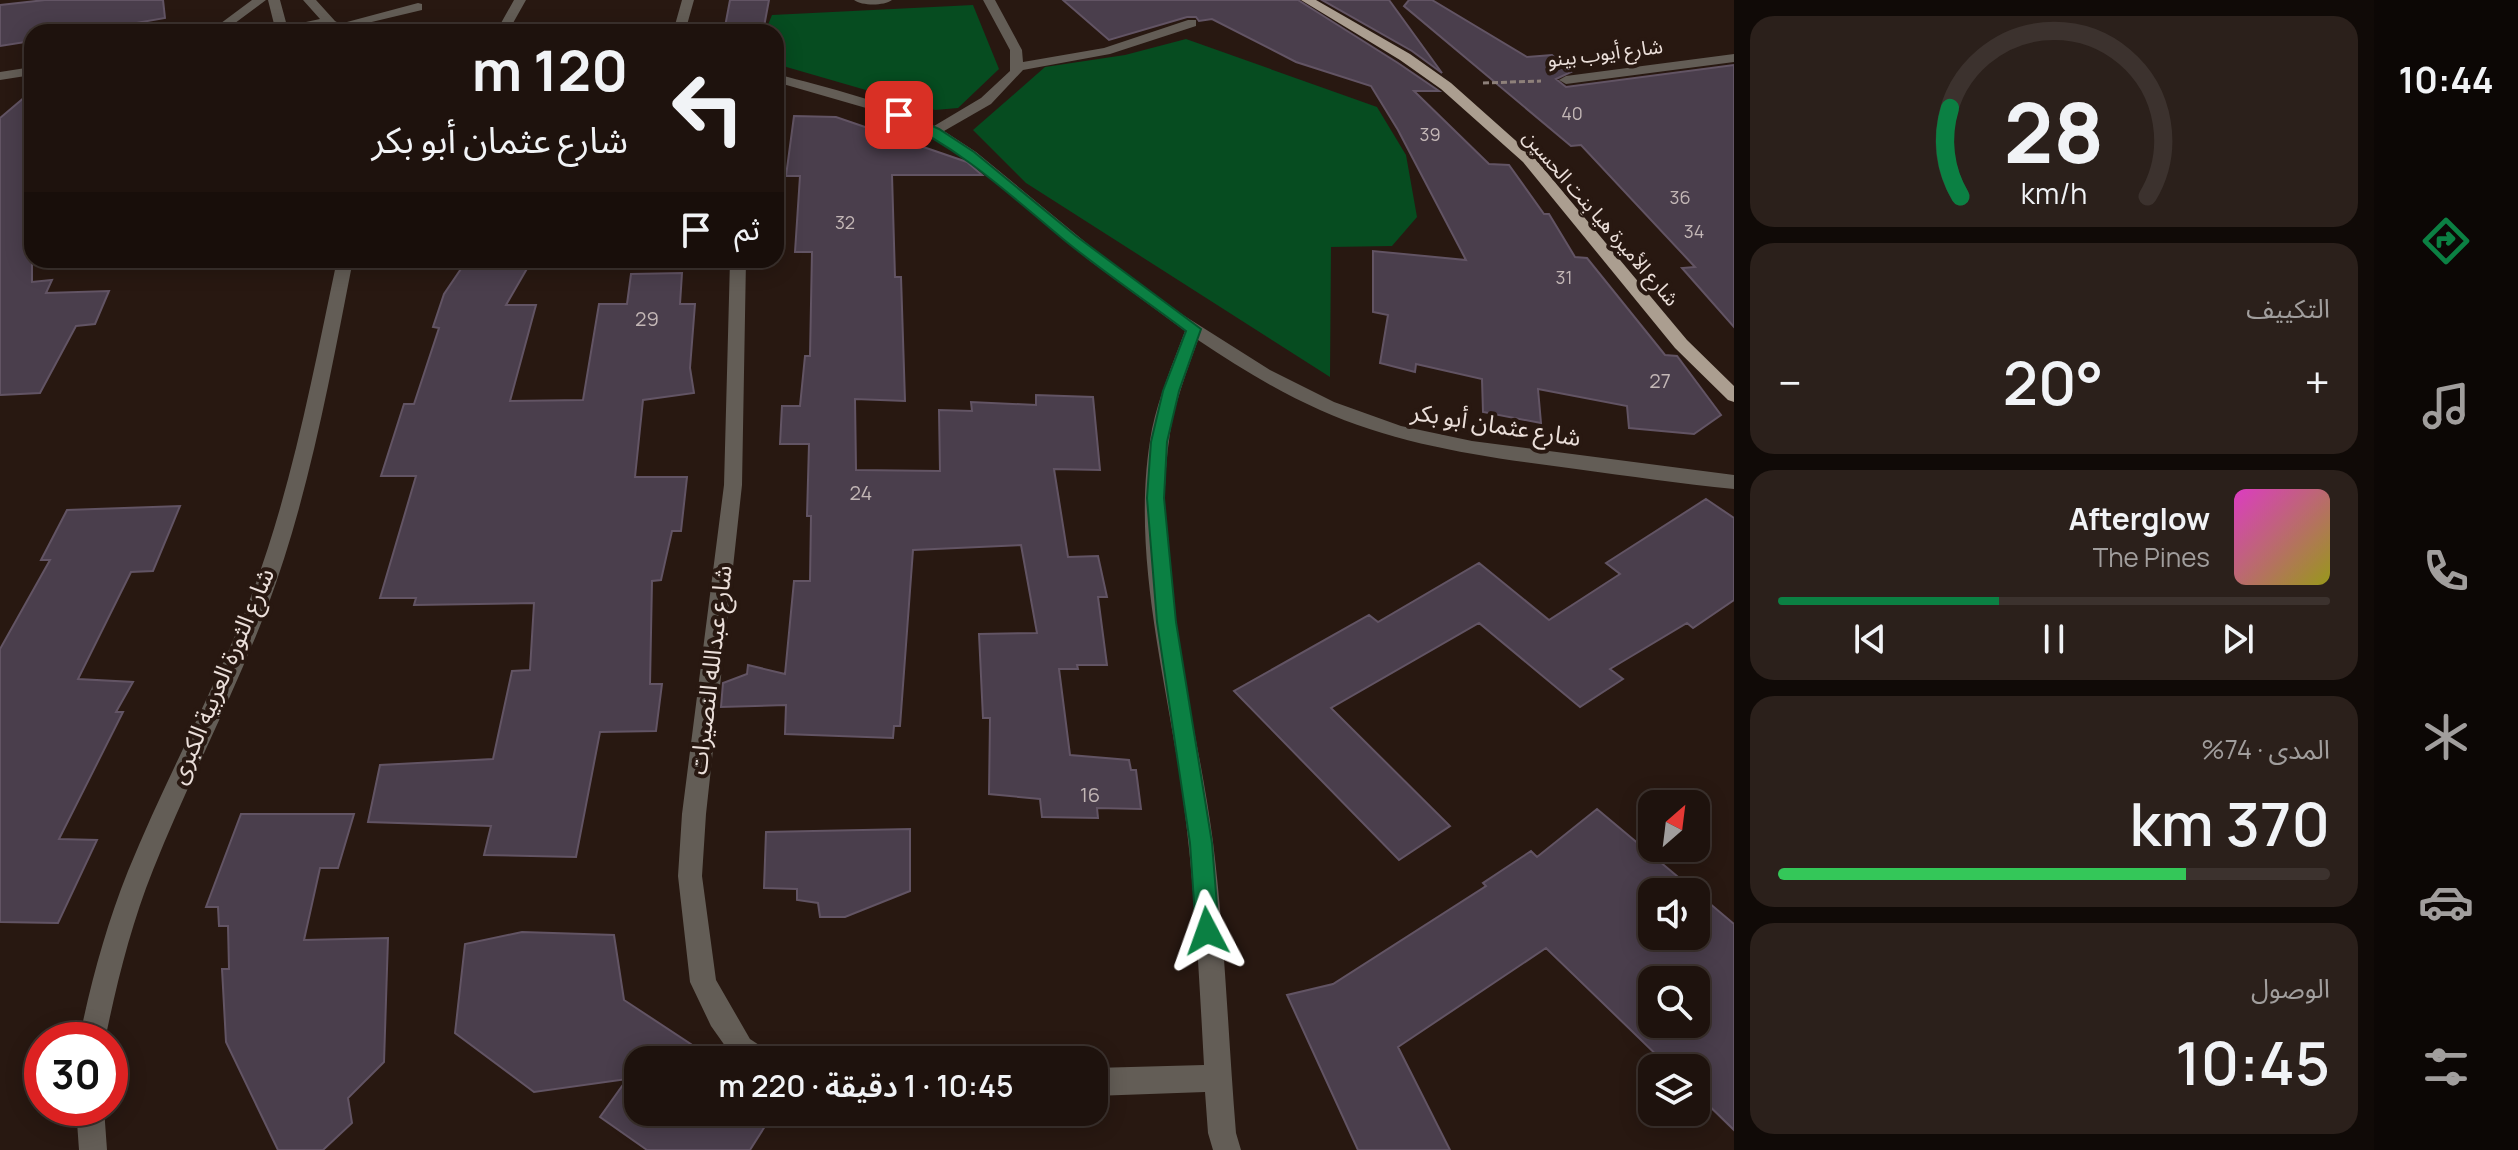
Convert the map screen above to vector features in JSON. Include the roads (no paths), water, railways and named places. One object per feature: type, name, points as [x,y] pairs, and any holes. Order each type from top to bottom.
[{"type":"main road","name":"شارع الأميرة هيا بنت الحسين","points":[[1307,0],[1405,57],[1446,86],[1507,139],[1566,203],[1681,344],[1734,396]]},
{"type":"street","points":[[226,24],[260,0]]},
{"type":"street","points":[[274,0],[280,24]]},
{"type":"street","points":[[309,0],[336,24]]},
{"type":"street","points":[[506,24],[520,0]]},
{"type":"street","points":[[681,24],[688,0]]},
{"type":"street","points":[[860,0],[886,0]]},
{"type":"street","points":[[935,131],[986,101],[1009,82],[1019,67],[1016,50],[989,0]]},
{"type":"street","points":[[350,24],[423,3]]},
{"type":"street","points":[[381,24],[413,13],[423,3]]},
{"type":"street","points":[[1019,67],[1106,51],[1192,23]]},
{"type":"street","name":"شارع أيوب بينو","points":[[1566,80],[1734,58]]},
{"type":"street","points":[[0,76],[24,72]]},
{"type":"street","name":"شارع عثمان أبو بكر","points":[[784,80],[899,115],[935,131],[970,155],[1071,239],[1194,329],[1296,392],[1398,433],[1452,446],[1734,482]]},
{"type":"street","name":"شارع الثورة العربية الكبرى","points":[[96,1022],[112,946],[141,863],[256,610],[291,499],[343,268]]},
{"type":"street","name":"شارع عبدالله النصيرات","points":[[738,268],[733,485],[694,814],[690,876],[703,982],[720,1017],[740,1046]]},
{"type":"street","points":[[1194,329],[1171,391],[1159,442],[1155,498],[1167,622],[1201,843],[1222,1133],[1227,1150]]},
{"type":"street","points":[[1108,1082],[1218,1078]]},
{"type":"street","points":[[91,1126],[93,1150]]}]
